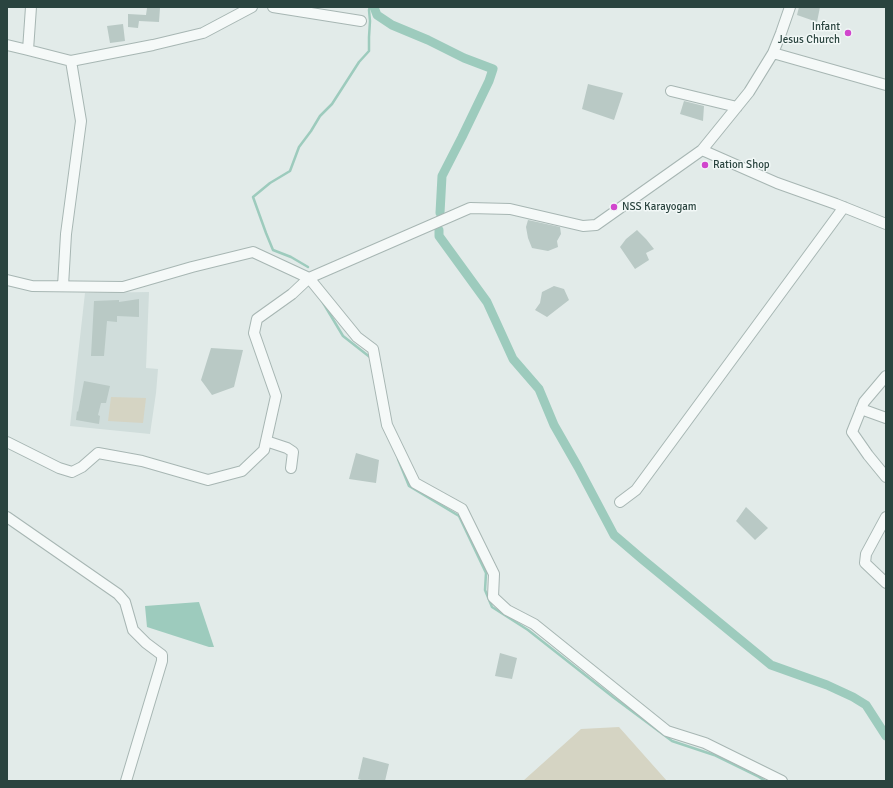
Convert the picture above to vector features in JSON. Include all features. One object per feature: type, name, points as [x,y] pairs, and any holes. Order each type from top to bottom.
[{"type":"street","points":[[28,50],[31,7]]},
{"type":"street","points":[[7,45],[71,61],[153,45],[203,33],[252,7]]},
{"type":"street","points":[[274,7],[361,21]]},
{"type":"street","points":[[7,442],[59,468],[72,472],[82,467],[98,453],[142,461],[208,480],[242,471],[264,450],[276,396],[254,333],[257,319],[292,294],[309,278],[470,208],[510,209],[583,226],[596,225],[702,150],[749,92],[772,52],[781,33],[790,7]]},
{"type":"street","points":[[772,52],[886,84]]},
{"type":"street","points":[[63,286],[66,234],[81,121],[71,61]]},
{"type":"street","points":[[671,91],[736,107]]},
{"type":"street","points":[[702,150],[777,183],[886,224]]},
{"type":"street","points":[[620,502],[636,490],[844,207]]},
{"type":"street","points":[[7,280],[32,286],[123,287],[192,267],[254,252],[309,278],[357,337],[372,349],[387,425],[415,483],[462,509],[494,574],[493,596],[507,610],[534,624],[667,731],[705,742],[782,781]]},
{"type":"street","points":[[886,376],[864,402],[852,432],[868,456],[886,477]]},
{"type":"street","points":[[861,409],[886,418]]},
{"type":"street","points":[[266,441],[287,448],[293,452],[291,468]]},
{"type":"street","points":[[7,517],[118,594],[125,602],[133,630],[146,643],[162,654],[162,661],[126,781]]},
{"type":"street","points":[[886,517],[866,554],[865,563],[886,582]]},
{"type":"shaded area","points":[[149,292],[146,368],[158,369],[150,434],[70,426],[85,293]]},
{"type":"shaded area","points":[[111,397],[146,398],[143,423],[108,421]]},
{"type":"shaded area","points":[[199,602],[214,647],[209,647],[147,627],[145,606]]},
{"type":"shaded area","points":[[619,727],[667,781],[523,781],[581,729]]},
{"type":"building","points":[[799,7],[820,7],[817,22],[797,15]]},
{"type":"building","points":[[147,8],[160,8],[159,22],[139,21],[138,28],[128,27],[128,14],[146,15]]},
{"type":"building","points":[[123,24],[125,41],[110,43],[107,26]]},
{"type":"building","points":[[588,84],[623,93],[614,120],[582,109]]},
{"type":"building","points":[[684,101],[704,106],[703,121],[680,114]]},
{"type":"building","points":[[528,220],[560,227],[561,234],[557,241],[558,247],[548,251],[532,248],[526,227]]},
{"type":"building","points":[[637,230],[654,249],[646,253],[649,260],[635,269],[620,247],[626,239]]},
{"type":"building","points":[[554,286],[564,289],[569,300],[547,317],[535,310],[540,303],[542,292]]},
{"type":"building","points":[[139,299],[139,317],[117,316],[117,322],[107,321],[104,356],[91,356],[94,301],[119,300],[119,302]]},
{"type":"building","points":[[211,348],[243,350],[234,387],[212,395],[201,380]]},
{"type":"building","points":[[84,381],[110,386],[106,403],[101,403],[98,415],[100,416],[99,424],[76,420]]},
{"type":"building","points":[[356,453],[379,460],[376,483],[349,479]]},
{"type":"building","points":[[746,507],[768,528],[755,540],[736,521]]},
{"type":"building","points":[[500,653],[517,658],[512,679],[495,676]]},
{"type":"building","points":[[363,757],[389,764],[385,781],[364,781],[358,779]]},
{"type":"waterway","points":[[308,267],[291,257],[273,250],[253,197],[270,183],[290,171],[299,147],[320,116],[332,104],[359,62],[369,51],[370,7]]},
{"type":"waterway","points":[[374,7],[377,15],[392,25],[428,40],[464,58],[493,69],[489,81],[442,176],[440,213]]},
{"type":"waterway","points":[[439,230],[439,236],[487,302],[513,359],[539,389],[554,425],[614,535],[771,665],[827,685],[866,705],[886,736]]},
{"type":"waterway","points":[[322,301],[343,336],[371,358]]},
{"type":"waterway","points":[[398,459],[409,486],[459,516],[486,573],[485,590],[492,607],[528,630],[672,741],[714,755],[765,781]]},
{"type":"place","name":"Infant Jesus Church","points":[[848,33]]},
{"type":"place","name":"Ration Shop","points":[[705,165]]},
{"type":"place","name":"NSS Karayogam","points":[[614,207]]}]
